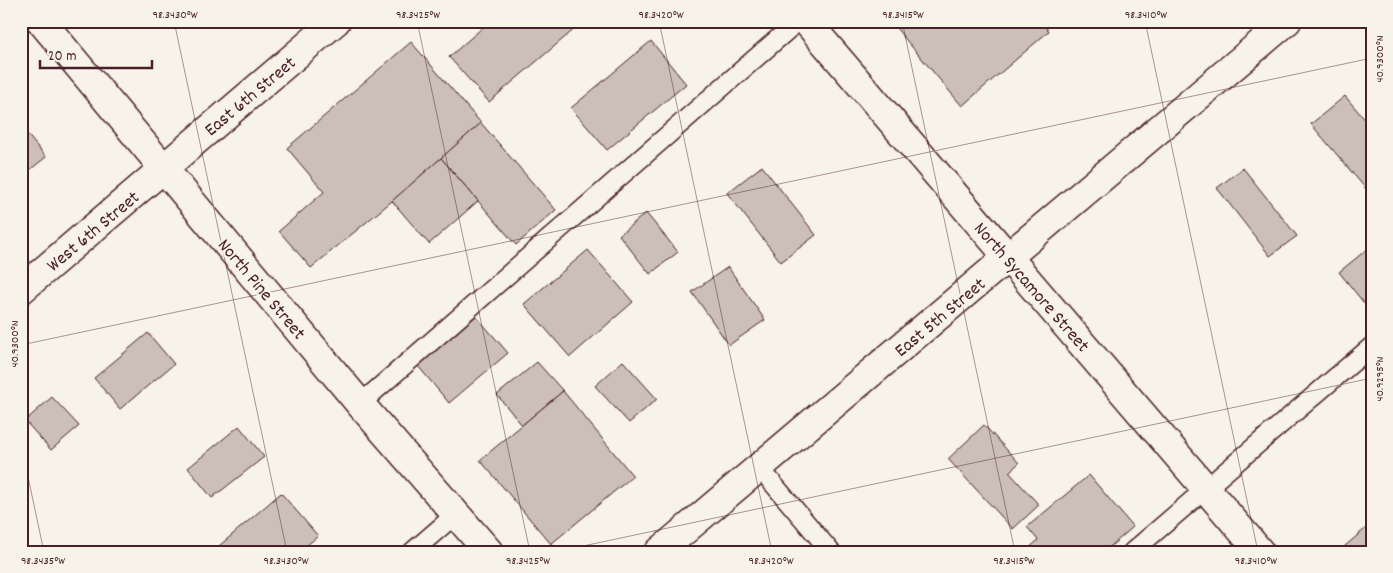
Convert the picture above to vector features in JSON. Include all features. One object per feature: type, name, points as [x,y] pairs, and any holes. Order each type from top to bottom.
[{"type":"street","name":"North Pine Street","points":[[41,21],[360,404],[489,552]]},
{"type":"street","name":"East 6th Street","points":[[163,169],[336,21]]},
{"type":"street","name":"North Sycamore Street","points":[[806,21],[1260,552]]},
{"type":"street","name":"East 5th Street","points":[[659,552],[1287,21]]},
{"type":"street","name":"West 6th Street","points":[[21,290],[163,169]]},
{"type":"lane","points":[[360,404],[798,21]]},
{"type":"lane","points":[[1132,552],[1372,346]]},
{"type":"lane","points":[[759,468],[831,552]]},
{"type":"lane","points":[[412,552],[456,514]]},
{"type":"building","points":[[490,21],[584,21],[489,102],[449,57]]},
{"type":"building","points":[[890,21],[1040,21],[1049,31],[962,106]]},
{"type":"building","points":[[651,41],[686,84],[607,150],[571,108]]},
{"type":"building","points":[[411,42],[481,123],[392,201],[311,268],[279,231],[324,192],[287,148]]},
{"type":"building","points":[[1345,96],[1372,128],[1372,196],[1311,124]]},
{"type":"building","points":[[481,123],[556,210],[516,245],[441,158]]},
{"type":"building","points":[[21,127],[46,157],[21,177]]},
{"type":"building","points":[[441,158],[478,201],[429,244],[392,201]]},
{"type":"building","points":[[762,166],[816,235],[781,262],[727,193]]},
{"type":"building","points":[[1243,168],[1297,236],[1270,256],[1217,188]]},
{"type":"building","points":[[646,213],[678,252],[650,274],[619,235]]},
{"type":"building","points":[[1370,247],[1372,249],[1372,313],[1339,272]]},
{"type":"building","points":[[588,250],[633,302],[570,357],[524,304]]},
{"type":"building","points":[[728,267],[765,320],[729,345],[692,292]]},
{"type":"building","points":[[476,316],[508,353],[449,403],[418,366]]},
{"type":"building","points":[[148,333],[174,364],[120,409],[94,378]]},
{"type":"building","points":[[623,361],[657,399],[629,423],[595,386]]},
{"type":"building","points":[[537,362],[563,391],[522,425],[497,395]]},
{"type":"building","points":[[563,391],[633,476],[551,544],[480,460]]},
{"type":"building","points":[[52,397],[79,426],[51,450],[25,421]]},
{"type":"building","points":[[984,425],[1019,463],[1009,472],[1039,505],[1013,529],[948,459]]},
{"type":"building","points":[[239,426],[264,457],[212,498],[188,468]]},
{"type":"building","points":[[1089,475],[1133,527],[1104,552],[1025,552],[1038,540],[1027,527]]},
{"type":"building","points":[[281,493],[318,536],[299,552],[212,552]]},
{"type":"building","points":[[1372,523],[1372,552],[1338,552]]}]
